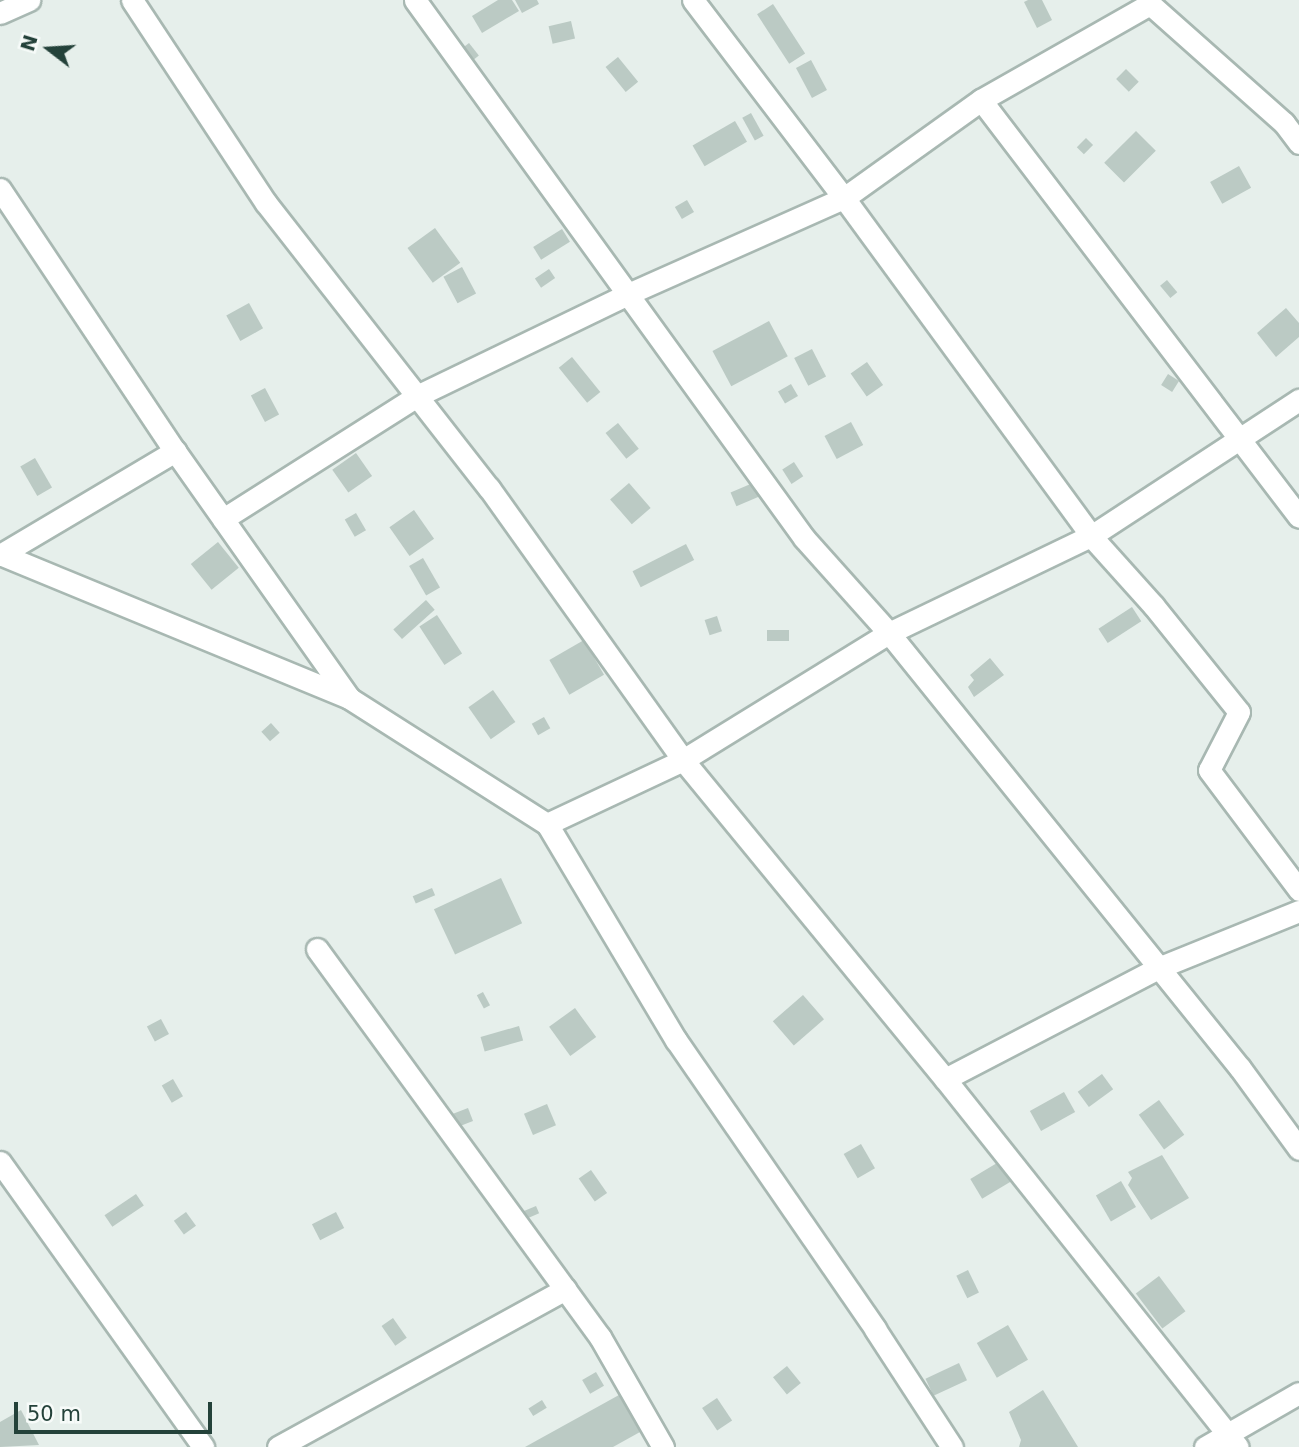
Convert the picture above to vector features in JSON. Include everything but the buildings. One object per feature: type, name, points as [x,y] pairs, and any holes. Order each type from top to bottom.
[{"type":"street","points":[[0,13],[29,0]]},
{"type":"street","points":[[132,0],[267,203],[489,488],[682,760],[945,1079],[1233,1440]]},
{"type":"street","points":[[415,0],[804,538],[889,634],[1240,1068],[1299,1149]]},
{"type":"street","points":[[693,0],[844,198],[1091,536],[1153,605],[1239,712],[1209,770],[1299,890]]},
{"type":"street","points":[[223,519],[418,396],[628,294],[844,198],[981,100],[1148,2],[1284,123],[1299,143]]},
{"type":"street","points":[[981,100],[1299,517]]},
{"type":"street","points":[[0,189],[175,451],[349,698]]},
{"type":"street","points":[[547,824],[682,760],[889,634],[1091,536],[1299,400]]},
{"type":"street","points":[[1,554],[175,451]]},
{"type":"street","points":[[1,554],[349,698],[547,824],[676,1040],[953,1447]]},
{"type":"street","points":[[945,1079],[1158,968],[1299,911]]},
{"type":"street","points":[[317,949],[600,1337],[663,1447]]},
{"type":"street","points":[[0,1162],[203,1447]]},
{"type":"street","points":[[278,1447],[565,1289]]},
{"type":"street","points":[[1205,1447],[1233,1440],[1299,1393]]}]
